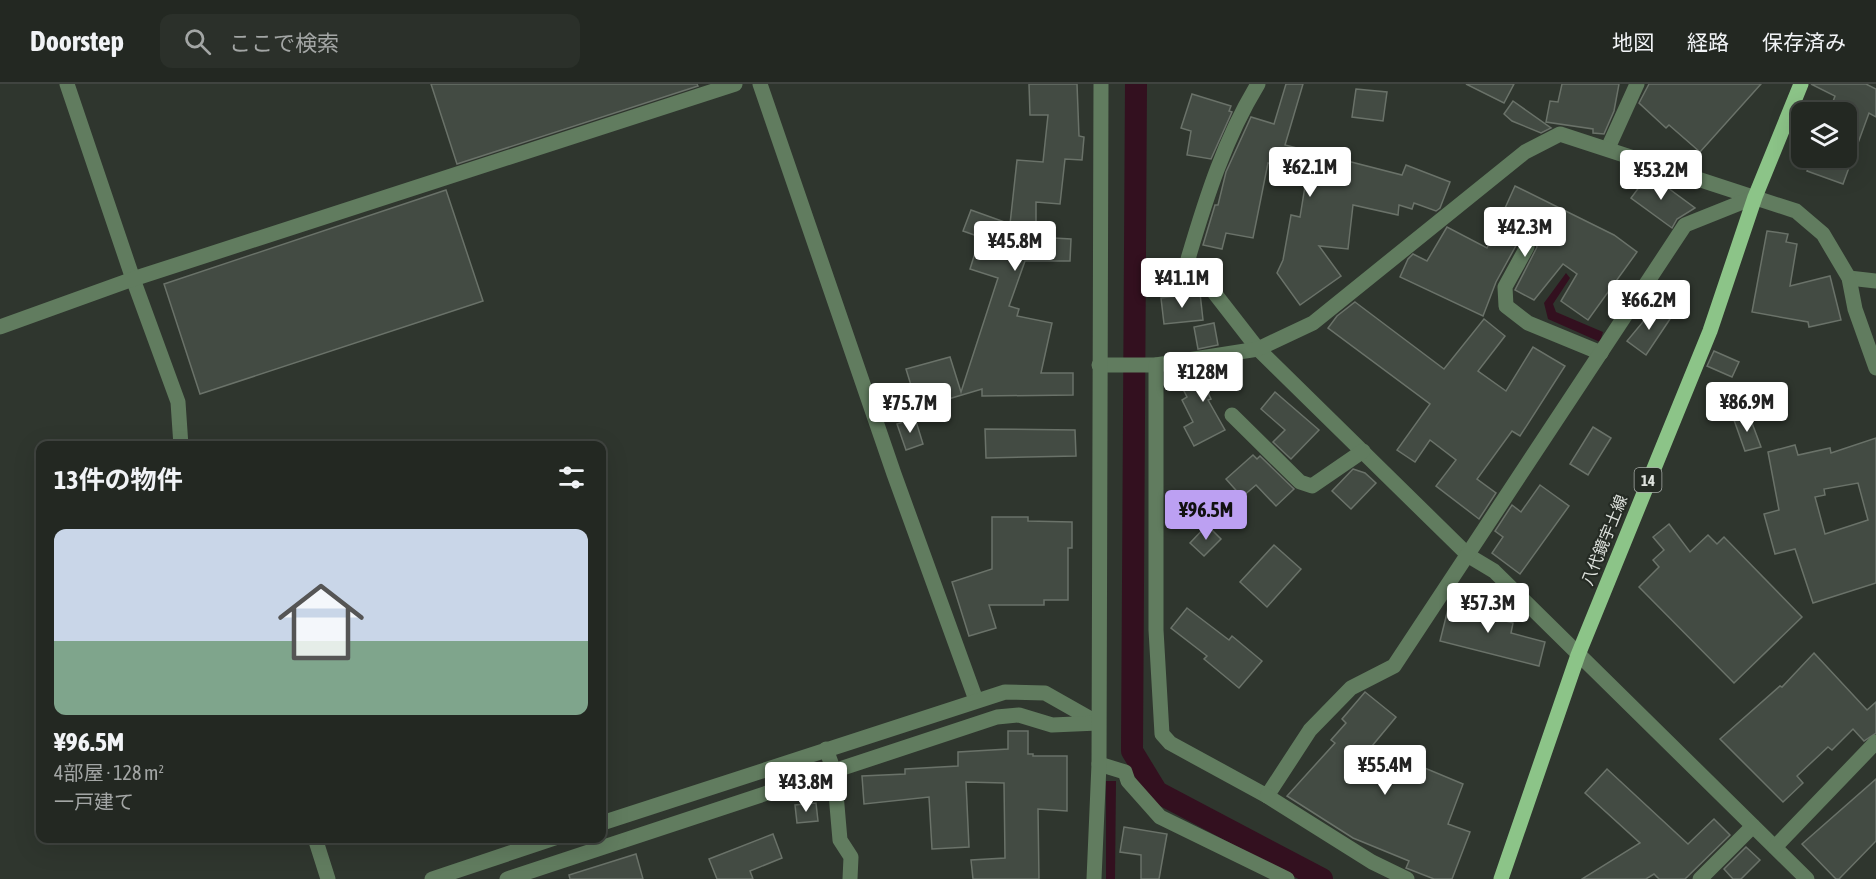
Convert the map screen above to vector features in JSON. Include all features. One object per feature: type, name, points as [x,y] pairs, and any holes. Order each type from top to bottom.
[{"type":"main road","name":"八代鏡宇土線","points":[[1501,879],[1578,655],[1710,331],[1755,197],[1801,84]]},
{"type":"street","points":[[67,84],[133,279],[178,402],[181,441]]},
{"type":"street","points":[[0,327],[133,279],[735,84]]},
{"type":"street","points":[[760,84],[890,463],[976,700]]},
{"type":"street","points":[[1094,879],[1099,764],[1101,84]]},
{"type":"street","points":[[1258,84],[1245,106],[1209,187],[1188,259],[1258,349],[1469,556],[1494,572],[1807,879]]},
{"type":"street","points":[[1608,148],[1637,84]]},
{"type":"street","points":[[1100,365],[1155,365],[1258,349],[1312,323],[1525,152],[1560,134],[1797,211],[1823,234],[1849,278],[1855,309],[1876,368]]},
{"type":"street","points":[[1267,796],[1310,730],[1351,688],[1394,666],[1469,556],[1685,225],[1755,197]]},
{"type":"street","points":[[1527,247],[1505,287],[1506,306],[1528,323],[1601,353]]},
{"type":"street","points":[[1849,278],[1876,281]]},
{"type":"street","points":[[1155,365],[1156,630],[1162,734],[1170,743],[1267,796],[1372,862],[1407,879]]},
{"type":"street","points":[[1232,415],[1300,482],[1312,486],[1363,451]]},
{"type":"street","points":[[606,822],[1005,692],[1045,693],[1098,723]]},
{"type":"street","points":[[507,879],[997,717],[1019,715],[1052,725],[1098,723]]},
{"type":"street","points":[[1775,848],[1876,742]]},
{"type":"street","points":[[826,749],[834,771],[840,840],[851,857],[850,879]]},
{"type":"street","points":[[1099,764],[1125,772],[1128,781],[1160,817],[1287,879]]},
{"type":"street","points":[[759,772],[768,793]]},
{"type":"street","points":[[1700,879],[1753,826]]},
{"type":"street","points":[[317,843],[328,879]]},
{"type":"street","points":[[432,879],[540,843]]},
{"type":"shaded area","points":[[1566,273],[1570,278],[1553,304],[1556,312],[1603,332],[1600,342],[1548,319],[1544,303]]},
{"type":"shaded area","points":[[1106,781],[1116,781],[1115,879],[1106,879]]},
{"type":"building","points":[[431,84],[697,84],[698,86],[457,164]]},
{"type":"building","points":[[1029,84],[1077,84],[1079,136],[1084,137],[1082,160],[1065,159],[1060,204],[1036,202],[1036,237],[1071,239],[1070,261],[1025,261],[1009,306],[1019,309],[1017,316],[1052,323],[1041,373],[1073,373],[1073,395],[982,396],[982,389],[918,408],[906,369],[950,357],[961,392],[998,278],[970,269],[980,237],[963,231],[971,210],[1010,224],[1017,160],[1043,162],[1048,115],[1030,115]]},
{"type":"building","points":[[1286,84],[1303,84],[1285,145],[1402,175],[1406,165],[1450,182],[1440,208],[1436,211],[1414,203],[1412,209],[1399,205],[1398,215],[1353,205],[1348,249],[1319,246],[1341,276],[1300,305],[1277,273],[1283,260],[1291,215],[1300,217],[1307,174],[1268,163],[1253,238],[1226,233],[1222,249],[1203,245],[1215,205],[1218,205],[1226,172],[1251,117],[1274,124]]},
{"type":"building","points":[[1466,84],[1514,84],[1504,103]]},
{"type":"building","points":[[1562,84],[1619,84],[1614,111],[1604,134],[1593,133],[1593,129],[1546,122],[1550,101],[1558,102]]},
{"type":"building","points":[[1649,84],[1761,84],[1700,152],[1669,125],[1666,128],[1639,103]]},
{"type":"building","points":[[1811,84],[1866,84],[1876,89],[1876,117],[1869,113],[1857,146],[1857,102],[1833,102],[1835,96]]},
{"type":"building","points":[[1356,89],[1387,92],[1383,121],[1352,117]]},
{"type":"building","points":[[1192,94],[1231,106],[1229,111],[1232,112],[1211,159],[1187,155],[1191,131],[1181,128]]},
{"type":"building","points":[[1513,101],[1551,128],[1541,133],[1512,121],[1504,114]]},
{"type":"building","points":[[1808,168],[1849,168],[1843,184],[1807,171]]},
{"type":"building","points":[[1649,174],[1695,208],[1677,219],[1672,228],[1631,198]]},
{"type":"building","points":[[1515,186],[1614,235],[1637,252],[1588,320],[1561,301],[1577,274],[1563,264],[1534,300],[1515,290],[1537,247],[1535,241],[1527,237],[1518,242],[1496,282],[1483,316],[1400,277],[1408,259],[1413,254],[1427,261],[1447,227],[1487,248]]},
{"type":"building","points":[[446,190],[483,301],[200,394],[164,284]]},
{"type":"building","points":[[1767,231],[1788,234],[1786,242],[1797,244],[1790,286],[1830,276],[1841,320],[1809,327],[1808,322],[1752,312]]},
{"type":"building","points":[[1200,293],[1203,320],[1164,324],[1161,298]]},
{"type":"building","points":[[1355,302],[1444,369],[1484,319],[1505,336],[1478,371],[1506,391],[1533,347],[1565,366],[1520,436],[1512,431],[1477,479],[1496,493],[1479,519],[1436,486],[1456,460],[1430,440],[1415,462],[1397,450],[1430,404],[1328,328],[1337,316]]},
{"type":"building","points":[[1656,306],[1670,319],[1646,355],[1627,341]]},
{"type":"building","points":[[1214,323],[1218,345],[1198,349],[1194,327]]},
{"type":"building","points":[[1714,351],[1739,362],[1732,377],[1707,366]]},
{"type":"building","points":[[1222,364],[1227,385],[1206,388],[1211,399],[1208,400],[1225,430],[1194,446],[1184,427],[1193,422],[1182,400],[1187,397],[1179,381],[1202,368]]},
{"type":"building","points":[[1275,392],[1319,430],[1291,459],[1273,442],[1285,430],[1261,409]]},
{"type":"building","points":[[1749,415],[1761,447],[1745,451],[1734,420]]},
{"type":"building","points":[[915,418],[923,444],[906,450],[897,424]]},
{"type":"building","points":[[1593,427],[1611,438],[1588,475],[1570,464]]},
{"type":"building","points":[[985,429],[1075,430],[1076,456],[986,458]]},
{"type":"building","points":[[1876,438],[1876,583],[1813,603],[1795,549],[1775,554],[1764,514],[1779,510],[1768,452],[1795,445],[1798,455],[1830,448],[1831,453]],"holes":[[[1858,483],[1868,520],[1825,534],[1815,497],[1825,495],[1824,489]]]},
{"type":"building","points":[[1253,455],[1257,459],[1260,456],[1294,489],[1276,506],[1256,485],[1242,497],[1226,479]]},
{"type":"building","points":[[1353,469],[1365,473],[1376,483],[1351,509],[1332,491]]},
{"type":"building","points":[[1540,485],[1569,506],[1520,574],[1492,553],[1503,537],[1495,531],[1512,505],[1521,512]]},
{"type":"building","points":[[992,517],[1028,517],[1028,521],[1072,522],[1072,548],[1068,548],[1068,600],[1044,600],[1044,605],[989,605],[996,628],[969,636],[952,582],[992,569]]},
{"type":"building","points":[[1669,524],[1690,552],[1708,535],[1717,544],[1724,537],[1802,617],[1734,683],[1639,587],[1659,567],[1653,560],[1664,550],[1653,537]]},
{"type":"building","points":[[1207,525],[1221,539],[1204,556],[1190,543]]},
{"type":"building","points":[[1274,545],[1301,569],[1267,607],[1240,582]]},
{"type":"building","points":[[1450,601],[1500,613],[1498,619],[1513,623],[1511,633],[1545,642],[1539,666],[1440,641]]},
{"type":"building","points":[[1187,608],[1229,640],[1232,636],[1262,661],[1239,688],[1204,659],[1207,656],[1171,628]]},
{"type":"building","points":[[1814,653],[1867,710],[1876,702],[1876,733],[1864,741],[1853,729],[1832,750],[1828,747],[1797,776],[1803,783],[1783,802],[1720,739],[1780,686],[1782,687]]},
{"type":"building","points":[[1365,692],[1396,717],[1372,746],[1463,784],[1448,824],[1470,832],[1452,879],[1434,879],[1406,868],[1409,861],[1353,838],[1287,796],[1335,743],[1331,740],[1346,723],[1342,719]]},
{"type":"building","points":[[1008,731],[1028,731],[1028,754],[1067,756],[1067,811],[1038,809],[1039,879],[973,879],[971,860],[1005,858],[1004,783],[966,782],[969,847],[932,849],[929,797],[864,804],[862,776],[905,774],[905,769],[958,766],[958,752],[1008,749]]},
{"type":"building","points":[[1607,769],[1688,844],[1714,819],[1730,835],[1685,879],[1659,879],[1654,874],[1646,879],[1582,879],[1640,843],[1585,793]]},
{"type":"building","points":[[1876,779],[1876,841],[1839,879],[1836,879],[1802,844]]},
{"type":"building","points":[[816,803],[818,821],[797,823],[795,805]]},
{"type":"building","points":[[1124,827],[1167,834],[1159,879],[1141,879],[1141,855],[1120,852]]},
{"type":"building","points":[[773,834],[782,858],[750,871],[753,879],[717,879],[709,859]]},
{"type":"building","points":[[1746,847],[1760,860],[1741,879],[1733,879],[1724,869]]},
{"type":"building","points":[[636,854],[643,879],[570,879],[569,875]]},
{"type":"waterway","points":[[1136,84],[1132,751],[1157,792],[1322,879]]}]
